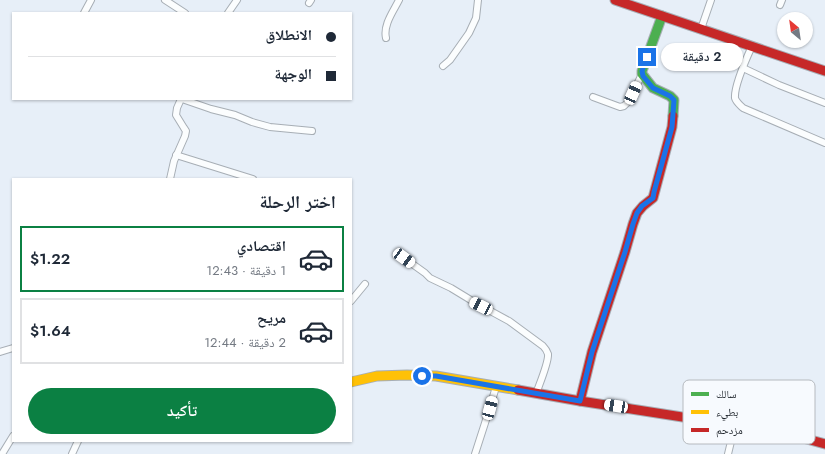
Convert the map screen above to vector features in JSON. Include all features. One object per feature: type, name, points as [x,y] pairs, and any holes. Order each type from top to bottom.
[{"type":"street","points":[[85,12],[91,0]]},
{"type":"street","points":[[165,0],[183,12]]},
{"type":"street","points":[[229,12],[237,0]]},
{"type":"street","points":[[386,38],[386,26],[399,0]]},
{"type":"street","points":[[442,66],[450,60],[471,29],[476,18],[478,0]]},
{"type":"street","points":[[615,0],[825,71]]},
{"type":"street","points":[[701,29],[711,0]]},
{"type":"street","points":[[593,97],[620,107],[629,102],[642,74],[662,16]]},
{"type":"street","points":[[752,46],[737,88],[735,98],[739,105],[825,143]]},
{"type":"street","points":[[743,68],[779,85],[825,103]]},
{"type":"street","points":[[580,401],[592,352],[633,224],[637,213],[642,206],[653,198],[672,127],[674,100],[670,96],[653,88],[642,74]]},
{"type":"street","points":[[170,178],[176,155],[186,132],[176,115],[181,100]]},
{"type":"street","points":[[184,100],[270,127],[312,131]]},
{"type":"street","points":[[176,155],[249,178]]},
{"type":"street","points":[[404,258],[430,278],[451,288],[509,321],[543,346],[548,356],[536,394]]},
{"type":"street","points":[[352,300],[365,284]]},
{"type":"street","points":[[0,352],[12,348]]},
{"type":"street","points":[[352,382],[378,376],[436,376],[536,394],[683,416]]},
{"type":"street","points":[[475,454],[496,387]]},
{"type":"street","points":[[2,454],[12,438]]},
{"type":"street","points":[[815,441],[825,444]]},
{"type":"street","points":[[72,454],[78,442]]},
{"type":"street","points":[[728,454],[730,444]]},
{"type":"traffic: fast","points":[[662,16],[642,74],[653,88],[670,96],[674,100],[673,116]]},
{"type":"traffic: slow","points":[[352,382],[377,376],[436,376],[518,390]]},
{"type":"traffic: jam","points":[[615,0],[825,71]]},
{"type":"traffic: jam","points":[[580,401],[592,352],[633,224],[637,213],[653,198],[672,127],[673,116]]},
{"type":"traffic: jam","points":[[518,390],[683,417]]},
{"type":"traffic: jam","points":[[815,441],[825,444]]},
{"type":"route","points":[[422,376],[436,376],[580,401],[592,352],[633,224],[637,213],[642,206],[653,198],[672,127],[675,103],[674,100],[670,96],[653,88],[643,76],[642,71],[647,57]]}]
